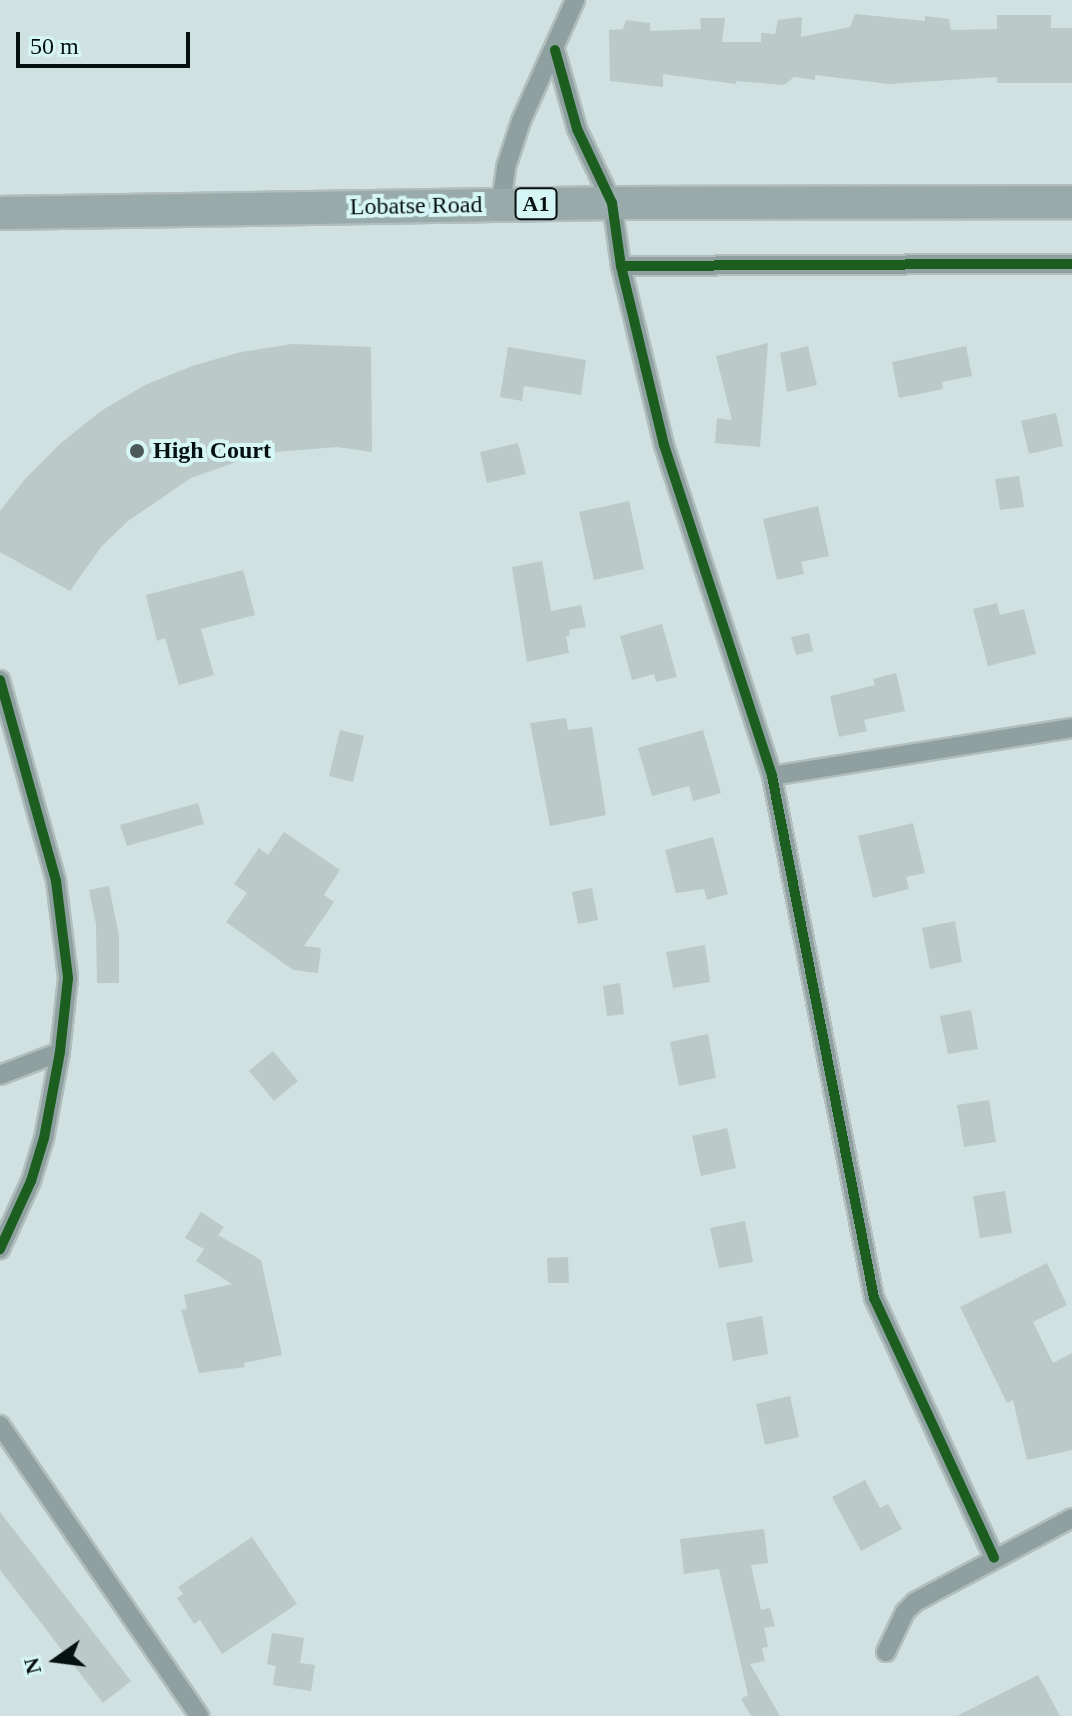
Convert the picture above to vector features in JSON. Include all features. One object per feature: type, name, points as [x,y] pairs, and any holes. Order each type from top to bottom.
[{"type":"highway","name":"Lobatse Road","points":[[0,213],[501,204],[1072,202]]},
{"type":"street","points":[[501,204],[513,142],[575,0]]},
{"type":"street","points":[[555,50],[577,129],[612,203],[621,266],[664,445],[772,776],[874,1298],[994,1558]]},
{"type":"street","points":[[621,266],[1072,264]]},
{"type":"street","points":[[0,680],[60,897],[68,978],[60,1052],[39,1156],[0,1249]]},
{"type":"street","points":[[772,776],[1072,728]]},
{"type":"street","points":[[0,1075],[60,1052]]},
{"type":"street","points":[[0,1425],[199,1716]]},
{"type":"street","points":[[886,1652],[905,1612],[915,1602],[1072,1518]]},
{"type":"building","points":[[855,14],[925,21],[925,16],[949,19],[951,30],[997,29],[997,15],[1051,15],[1051,28],[1072,28],[1072,83],[997,83],[997,77],[889,84],[815,75],[815,80],[794,77],[784,85],[736,81],[736,84],[663,74],[663,87],[610,81],[609,30],[623,29],[626,20],[650,23],[650,31],[701,29],[700,18],[725,18],[722,42],[761,42],[761,33],[775,34],[778,20],[802,17],[801,37],[850,27]]},
{"type":"building","points":[[768,343],[760,447],[715,443],[717,418],[732,420],[716,356]]},
{"type":"building","points":[[292,344],[371,347],[372,452],[337,447],[262,453],[191,478],[128,521],[101,547],[70,591],[0,552],[0,511],[25,479],[61,443],[101,411],[145,385],[192,366],[241,352]]},
{"type":"building","points":[[808,346],[817,385],[787,392],[780,353]]},
{"type":"building","points":[[966,346],[972,376],[942,382],[943,389],[899,398],[892,362]]},
{"type":"building","points":[[508,347],[586,360],[581,395],[524,386],[522,401],[500,397]]},
{"type":"building","points":[[1056,413],[1063,446],[1029,454],[1021,421]]},
{"type":"building","points":[[518,443],[526,474],[487,483],[480,452]]},
{"type":"building","points":[[1019,476],[1024,507],[1000,510],[995,479]]},
{"type":"building","points":[[629,501],[644,569],[594,580],[579,512]]},
{"type":"building","points":[[818,506],[829,556],[801,562],[804,574],[777,580],[763,519]]},
{"type":"building","points":[[542,561],[551,611],[581,605],[586,627],[569,630],[570,635],[566,636],[569,653],[527,662],[512,567]]},
{"type":"building","points":[[243,570],[255,615],[201,629],[214,675],[179,685],[165,638],[157,641],[146,595]]},
{"type":"building","points":[[997,603],[1000,615],[1024,609],[1036,654],[988,666],[973,609]]},
{"type":"building","points":[[662,624],[677,677],[656,682],[654,674],[632,680],[620,636]]},
{"type":"building","points":[[809,633],[813,651],[796,655],[791,637]]},
{"type":"building","points":[[896,673],[905,711],[864,720],[867,731],[839,737],[830,696],[875,685],[873,679]]},
{"type":"building","points":[[566,718],[568,730],[592,727],[606,815],[550,826],[530,723]]},
{"type":"building","points":[[340,730],[364,736],[353,782],[329,776]]},
{"type":"building","points":[[703,730],[721,793],[693,801],[689,786],[652,796],[638,748]]},
{"type":"building","points":[[198,803],[204,824],[127,846],[120,825]]},
{"type":"building","points":[[913,823],[925,873],[906,877],[909,889],[873,898],[858,836]]},
{"type":"building","points":[[284,832],[340,870],[324,895],[334,902],[304,946],[321,948],[318,973],[293,970],[226,922],[247,893],[234,884],[259,848],[268,855]]},
{"type":"building","points":[[713,837],[728,894],[707,900],[704,889],[676,893],[665,850]]},
{"type":"building","points":[[109,886],[119,936],[119,983],[97,983],[96,924],[89,890]]},
{"type":"building","points":[[592,888],[598,920],[578,924],[572,892]]},
{"type":"building","points":[[955,921],[962,962],[930,969],[922,928]]},
{"type":"building","points":[[705,945],[710,982],[673,988],[666,952]]},
{"type":"building","points":[[620,983],[624,1014],[607,1016],[603,986]]},
{"type":"building","points":[[971,1010],[978,1049],[948,1054],[940,1016]]},
{"type":"building","points":[[708,1034],[716,1078],[679,1086],[670,1042]]},
{"type":"building","points":[[273,1051],[298,1081],[274,1101],[249,1071]]},
{"type":"building","points":[[989,1100],[996,1142],[964,1147],[957,1105]]},
{"type":"building","points":[[727,1128],[736,1168],[701,1176],[692,1136]]},
{"type":"building","points":[[1005,1191],[1012,1233],[980,1238],[973,1196]]},
{"type":"building","points":[[201,1212],[224,1227],[218,1235],[261,1260],[282,1355],[244,1363],[245,1367],[199,1373],[181,1310],[187,1309],[184,1295],[232,1284],[196,1261],[204,1249],[185,1238]]},
{"type":"building","points":[[745,1221],[753,1262],[719,1268],[710,1228]]},
{"type":"building","points":[[568,1257],[569,1283],[548,1283],[547,1258]]},
{"type":"building","points":[[1047,1263],[1067,1305],[1033,1322],[1053,1363],[1072,1353],[1072,1450],[1027,1460],[1013,1400],[1007,1403],[960,1307]]},
{"type":"building","points":[[762,1316],[768,1354],[733,1361],[726,1323]]},
{"type":"building","points":[[790,1396],[799,1437],[765,1445],[756,1404]]},
{"type":"building","points":[[865,1480],[880,1508],[888,1504],[902,1529],[861,1551],[832,1497]]},
{"type":"building","points":[[0,1512],[131,1681],[103,1703],[0,1570]]},
{"type":"building","points":[[764,1529],[768,1563],[751,1565],[761,1610],[770,1608],[775,1626],[764,1628],[768,1647],[762,1648],[765,1661],[750,1664],[780,1716],[751,1716],[741,1699],[748,1695],[719,1569],[684,1574],[680,1539]]},
{"type":"building","points":[[252,1537],[297,1604],[222,1654],[200,1620],[194,1624],[177,1598],[183,1594],[178,1587]]},
{"type":"building","points":[[272,1633],[304,1638],[300,1663],[315,1665],[311,1691],[273,1685],[276,1666],[267,1664]]},
{"type":"building","points":[[1038,1675],[1060,1716],[957,1716]]},
{"type":"cycle path","points":[[555,50],[577,129],[612,203],[621,266],[664,445],[772,776],[874,1298],[994,1558]]},
{"type":"cycle path","points":[[621,266],[1072,264]]},
{"type":"cycle path","points":[[0,680],[56,881],[68,978],[60,1052],[44,1138],[31,1181],[0,1249]]},
{"type":"place","name":"High Court","points":[[137,451]]}]
